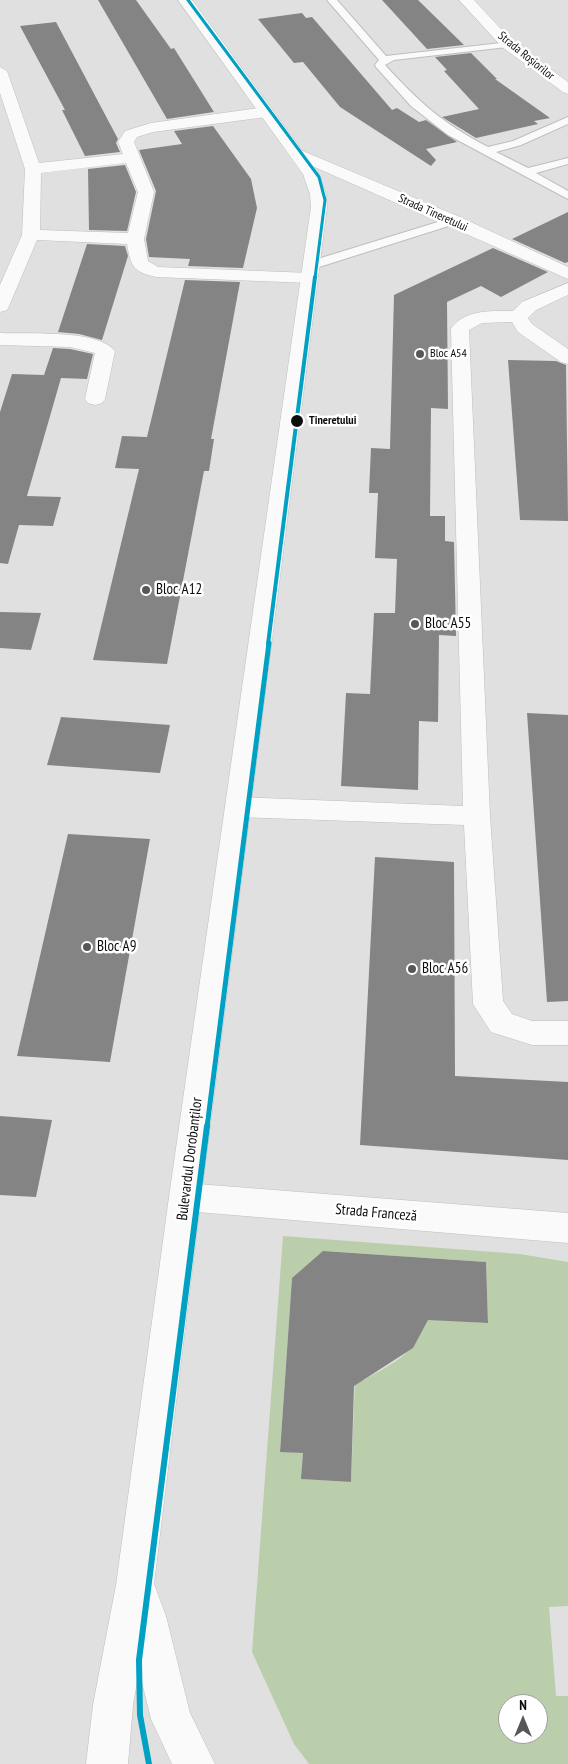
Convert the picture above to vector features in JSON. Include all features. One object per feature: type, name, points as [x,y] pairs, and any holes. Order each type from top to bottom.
[{"type":"street","name":"Bulevardul Dorobanților","points":[[107,1764],[111,1718],[135,1585],[185,1197],[319,207],[318,194],[311,174],[185,0]]},
{"type":"street","name":"Strada Roșiorilor","points":[[466,0],[507,44],[568,88]]},
{"type":"street","points":[[0,71],[32,169],[31,234],[0,306]]},
{"type":"street","points":[[266,112],[151,128],[131,134],[126,142],[146,192],[135,239],[137,262],[143,269],[156,272],[311,271]]},
{"type":"street","name":"Strada Tineretului","points":[[298,154],[454,221],[568,274]]},
{"type":"street","points":[[32,169],[132,158]]},
{"type":"street","points":[[31,234],[135,239]]},
{"type":"street","points":[[568,288],[529,306],[518,317],[484,317],[466,322],[460,330],[477,816],[488,1004],[502,1023],[532,1033],[568,1033]]},
{"type":"street","points":[[518,317],[525,328],[568,358]]},
{"type":"street","points":[[0,339],[83,342],[99,346],[105,351],[95,399]]},
{"type":"street","points":[[238,807],[477,816]]},
{"type":"street","name":"Strada Franceză","points":[[185,1197],[568,1228]]},
{"type":"street","name":"Bulevardul Dorobanților","points":[[135,1585],[146,1616],[171,1719],[194,1764]]},
{"type":"lane","points":[[332,0],[384,60]]},
{"type":"lane","points":[[507,44],[393,57],[384,60],[380,65],[433,119],[452,133],[527,172],[568,196]]},
{"type":"lane","points":[[486,151],[517,143],[568,120]]},
{"type":"lane","points":[[527,172],[568,161]]},
{"type":"lane","points":[[311,271],[454,221]]},
{"type":"green space","points":[[283,1236],[520,1254],[568,1262],[568,1606],[549,1607],[556,1696],[568,1696],[568,1764],[309,1764],[294,1744],[252,1652]],"holes":[[[324,1251],[486,1262],[488,1323],[421,1319],[415,1341],[402,1357],[364,1380],[355,1380],[351,1482],[302,1479],[303,1453],[280,1451],[292,1278]]]},
{"type":"building","points":[[98,0],[136,0],[171,49],[174,48],[214,112],[167,119]]},
{"type":"building","points":[[382,0],[418,0],[464,45],[427,49]]},
{"type":"building","points":[[302,13],[306,18],[312,17],[392,110],[397,108],[419,122],[426,120],[457,142],[426,149],[436,160],[431,166],[340,107],[303,62],[294,63],[258,19]]},
{"type":"building","points":[[56,22],[118,139],[116,143],[120,152],[85,156],[62,110],[65,110],[20,26]]},
{"type":"building","points":[[471,53],[497,79],[495,79],[550,118],[534,121],[538,124],[476,138],[442,117],[479,109],[444,71],[447,70],[435,57]]},
{"type":"building","points":[[213,126],[251,179],[257,208],[243,268],[188,266],[190,259],[149,257],[146,239],[156,191],[139,150],[182,144],[174,131]]},
{"type":"building","points":[[125,165],[136,192],[127,231],[89,230],[88,169]]},
{"type":"building","points":[[568,212],[568,262],[565,263],[512,239]]},
{"type":"building","points":[[87,244],[125,246],[128,256],[102,340],[79,334],[58,332]]},
{"type":"building","name":"Bloc A55","points":[[493,248],[548,272],[501,297],[481,286],[447,302],[448,409],[431,408],[430,516],[445,516],[445,541],[454,542],[456,636],[439,635],[438,722],[419,721],[418,790],[341,786],[346,693],[370,694],[374,613],[395,613],[397,559],[375,558],[378,493],[369,493],[371,448],[390,449],[394,295]]},
{"type":"building","points":[[185,280],[240,282],[211,439],[214,439],[209,471],[204,471],[167,664],[93,660],[139,469],[115,468],[122,436],[147,437]]},
{"type":"building","points":[[53,348],[70,349],[93,354],[87,379],[61,378],[27,496],[61,497],[53,526],[19,525],[8,564],[0,563],[0,412],[12,374],[44,375]]},
{"type":"building","points":[[508,360],[556,361],[566,365],[568,521],[520,520]]},
{"type":"building","points":[[0,612],[41,613],[31,650],[0,648]]},
{"type":"building","points":[[527,713],[568,715],[568,1001],[547,1002]]},
{"type":"building","points":[[61,717],[170,725],[160,773],[47,765]]},
{"type":"building","name":"Bloc A9","points":[[68,834],[150,839],[110,1062],[17,1056]]},
{"type":"building","name":"Bloc A56","points":[[375,857],[454,862],[455,1076],[568,1082],[568,1160],[360,1145]]},
{"type":"building","points":[[0,1116],[52,1120],[36,1197],[0,1195]]},
{"type":"building","points":[[323,1251],[486,1262],[488,1323],[428,1320],[413,1348],[354,1386],[351,1482],[301,1479],[303,1453],[280,1452],[292,1278]]},
{"type":"transit line","points":[[149,1764],[140,1715],[139,1660],[325,200],[319,177],[188,0]]},
{"type":"place","name":"Bloc A54","points":[[420,354]]},
{"type":"place","name":"Tineretului","points":[[297,421]]},
{"type":"place","name":"Bloc A12","points":[[146,590]]},
{"type":"place","name":"Bloc A55","points":[[415,624]]},
{"type":"place","name":"Bloc A9","points":[[87,947]]},
{"type":"place","name":"Bloc A56","points":[[412,969]]}]
